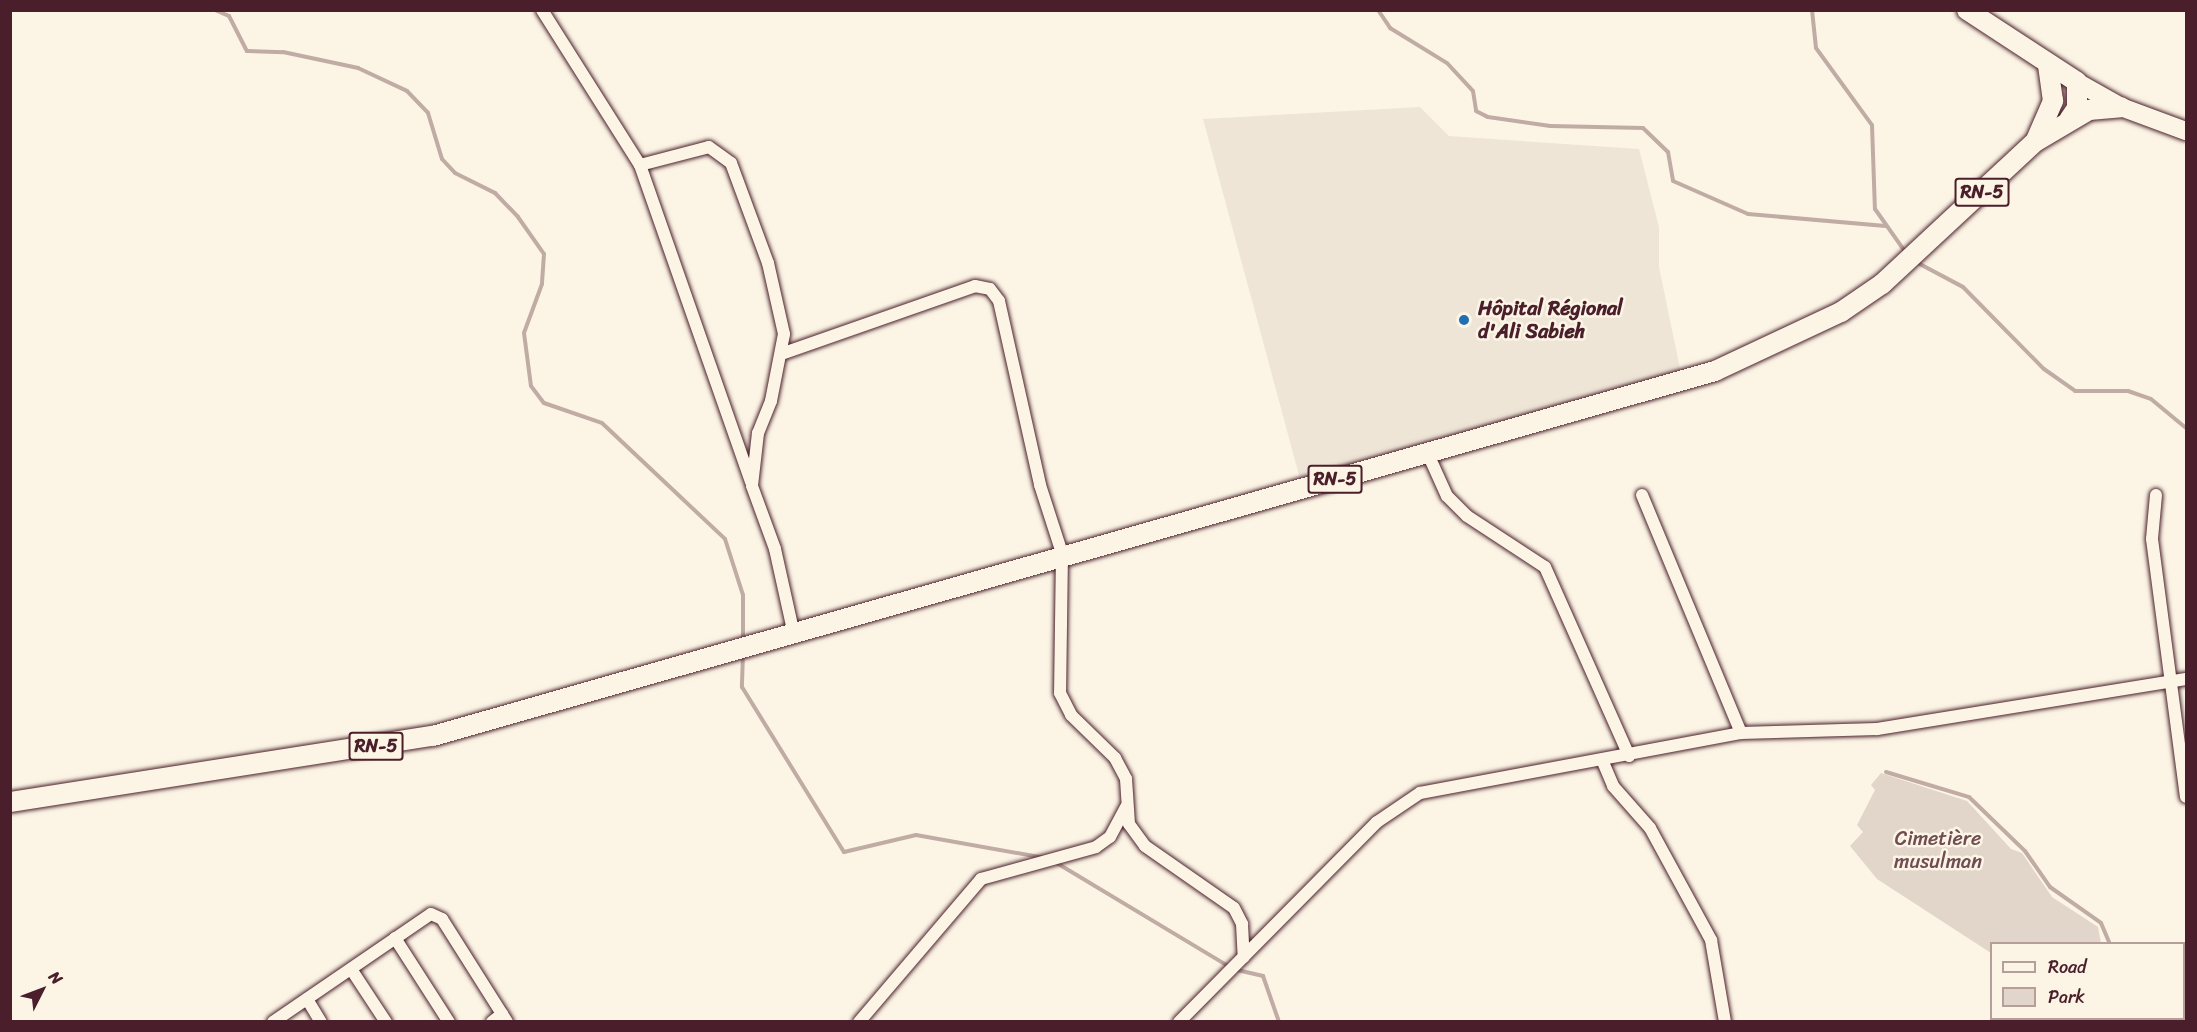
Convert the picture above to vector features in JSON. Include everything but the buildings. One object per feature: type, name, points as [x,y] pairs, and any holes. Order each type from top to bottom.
[{"type":"main road","points":[[1967,10],[2048,66],[2121,107],[2187,131]]},
{"type":"main road","name":"RN-5","points":[[2035,142],[2053,101],[2048,66]]},
{"type":"main road","points":[[2069,120],[2077,108],[2077,82]]},
{"type":"main road","points":[[2069,120],[2089,110],[2121,107]]},
{"type":"main road","name":"RN-5","points":[[10,802],[433,736],[794,635],[1062,553],[1569,416],[1764,352],[1841,312],[1900,268],[2035,142],[2069,120]]},
{"type":"street","points":[[542,10],[640,165],[775,549],[794,635]]},
{"type":"street","points":[[640,165],[709,147],[731,163],[768,263],[784,353],[758,433],[752,486]]},
{"type":"street","points":[[784,353],[975,286],[990,289],[999,301],[1040,485],[1062,553],[1060,693],[1071,715],[1115,758],[1126,778],[1129,824],[1144,846],[1234,908],[1242,924],[1244,957]]},
{"type":"street","points":[[1428,454],[1447,496],[1467,516],[1545,567],[1629,756]]},
{"type":"street","points":[[1642,495],[1741,733]]},
{"type":"street","points":[[2156,495],[2152,539],[2180,680],[2187,797]]},
{"type":"street","points":[[1179,1022],[1402,801],[1428,792],[1603,762],[1741,733],[1877,729],[2180,680]]},
{"type":"street","points":[[1603,762],[1613,786],[1650,828],[1711,940],[1725,1022]]},
{"type":"street","points":[[859,1022],[981,879],[1096,847],[1119,825],[1128,803]]},
{"type":"street","points":[[273,1022],[431,914],[442,919],[505,1018],[492,1022]]},
{"type":"street","points":[[395,938],[449,1022]]},
{"type":"street","points":[[351,969],[386,1022]]},
{"type":"street","points":[[307,999],[321,1022]]},
{"type":"shaded area","name":"Hôpital Régional d'Ali Sabieh","points":[[1420,107],[1449,136],[1639,149],[1659,227],[1659,267],[1681,373],[1300,479],[1203,119]]},
{"type":"green space","name":"Cimetière musulman","points":[[1881,773],[1967,801],[2011,849],[2022,853],[2052,897],[2098,927],[2101,942],[1990,942],[1990,952],[1877,879],[1850,846],[1863,832],[1857,825],[1875,790],[1871,785]]},
{"type":"waterway","points":[[181,10],[196,10]]},
{"type":"waterway","points":[[215,10],[229,16],[247,51],[283,52],[358,68],[407,91],[428,113],[442,159],[455,173],[495,193],[518,217],[544,254],[542,284],[524,333],[531,386],[544,403],[602,423],[725,539],[743,595],[743,640]]},
{"type":"waterway","points":[[1378,10],[1390,28],[1447,63],[1473,91],[1476,111],[1488,117],[1550,126],[1643,128],[1668,152],[1673,181],[1748,214],[1885,226]]},
{"type":"waterway","points":[[1812,10],[1816,48],[1872,125],[1875,209],[1906,253]]},
{"type":"waterway","points":[[1916,262],[1963,287],[2044,369],[2075,391],[2128,391],[2151,399],[2186,428]]},
{"type":"waterway","points":[[743,654],[742,687],[844,852],[916,835],[1045,858]]},
{"type":"waterway","points":[[1886,772],[1969,797],[2025,851],[2050,887],[2101,923],[2109,942]]},
{"type":"waterway","points":[[1055,862],[1233,969],[1263,976],[1279,1022]]},
{"type":"place","name":"Hôpital Régional d'Ali Sabieh","points":[[1464,320]]}]
